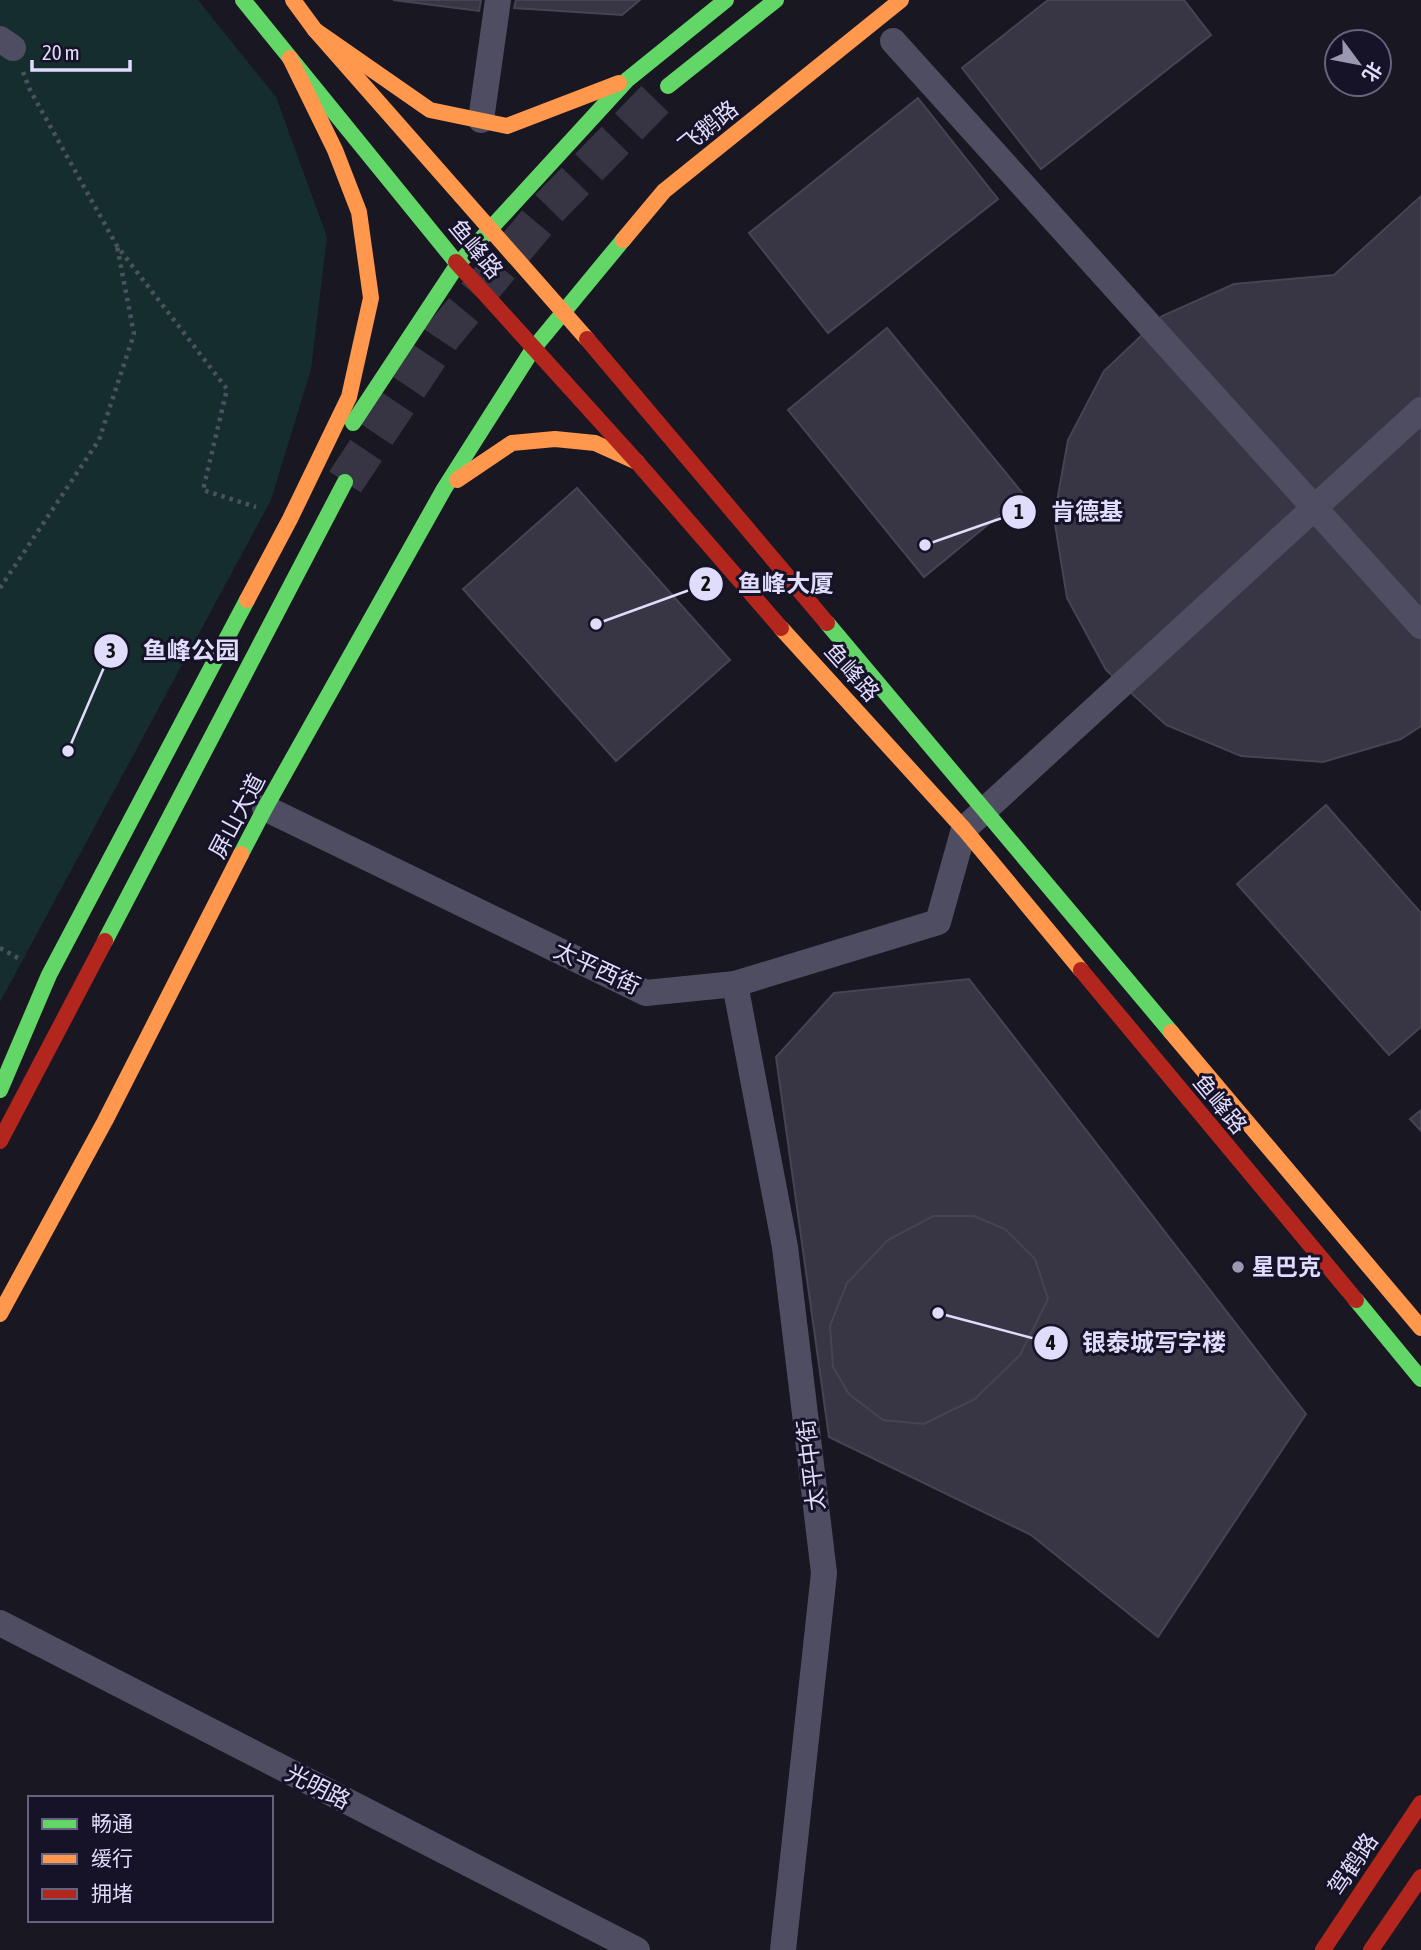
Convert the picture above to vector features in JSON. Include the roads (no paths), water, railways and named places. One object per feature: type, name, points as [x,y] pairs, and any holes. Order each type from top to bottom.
[{"type":"main road","name":"鱼峰路","points":[[243,0],[458,264],[964,830],[1421,1379]]},
{"type":"main road","name":"鱼峰路","points":[[293,0],[315,30],[564,311],[1421,1328]]},
{"type":"main road","points":[[290,519],[458,264],[627,80],[726,0]]},
{"type":"main road","points":[[668,86],[776,0]]},
{"type":"main road","name":"飞鹅路","points":[[533,349],[664,191],[901,0]]},
{"type":"main road","points":[[315,30],[430,110],[508,126],[627,80]]},
{"type":"main road","points":[[0,1090],[49,975],[290,519],[349,397],[371,298],[359,212],[335,150],[290,58]]},
{"type":"main road","name":"屏山大道","points":[[0,1314],[105,1121],[265,808],[444,489],[533,349]]},
{"type":"main road","points":[[444,489],[512,443],[555,439],[595,443],[637,463]]},
{"type":"main road","points":[[0,1141],[345,482]]},
{"type":"main road","name":"驾鹤路","points":[[1323,1950],[1421,1804]]},
{"type":"main road","points":[[1371,1950],[1421,1877]]},
{"type":"street","points":[[481,120],[498,0]]},
{"type":"street","points":[[892,41],[1421,626]]},
{"type":"street","points":[[964,830],[1421,410]]},
{"type":"street","name":"太平西街","points":[[265,808],[646,993],[735,984],[938,922],[964,830]]},
{"type":"street","name":"太平中街","points":[[735,984],[785,1247],[824,1573],[783,1950]]},
{"type":"street","name":"光明路","points":[[0,1623],[637,1950]]},
{"type":"tunnel","points":[[345,482],[443,335],[547,210],[668,86]]},
{"type":"place","name":"肯德基","points":[[925,545]]},
{"type":"place","name":"鱼峰大厦","points":[[596,624]]},
{"type":"place","name":"鱼峰公园","points":[[68,751]]},
{"type":"place","name":"星巴克","points":[[1238,1267]]},
{"type":"place","name":"银泰城写字楼","points":[[938,1313]]}]
